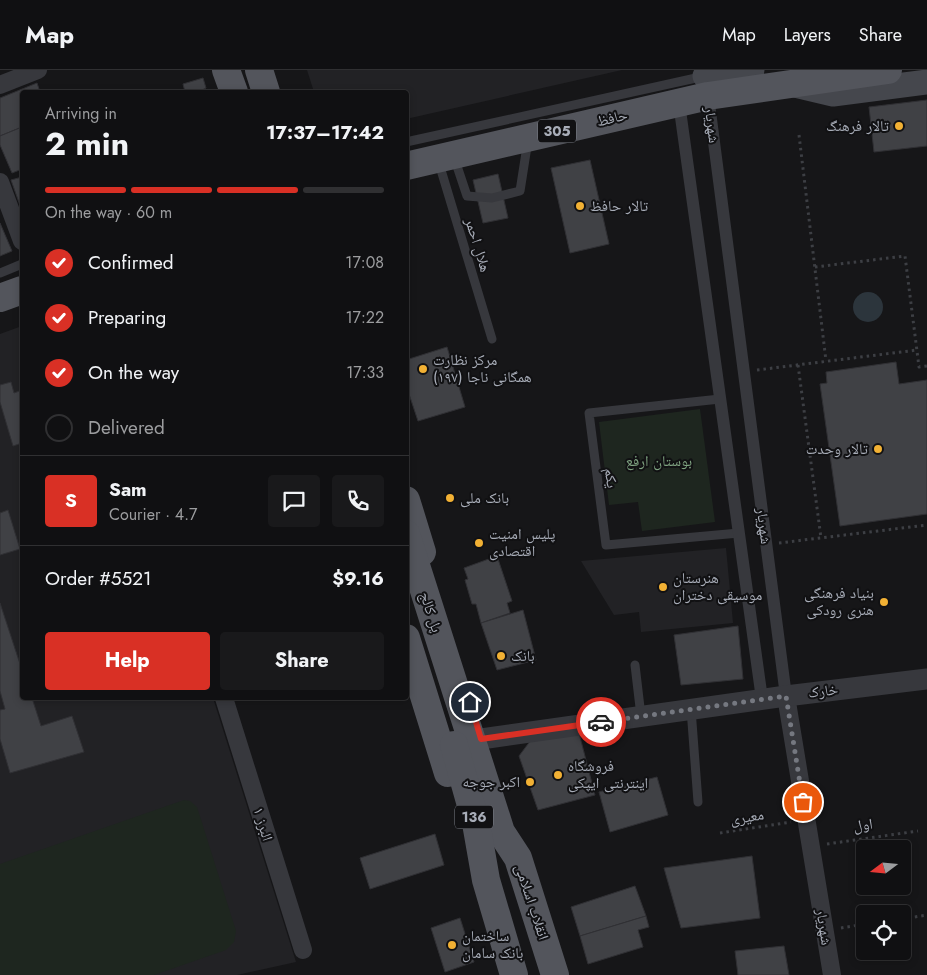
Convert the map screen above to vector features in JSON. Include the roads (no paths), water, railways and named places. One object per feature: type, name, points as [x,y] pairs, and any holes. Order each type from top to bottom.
[{"type":"main road","points":[[226,70],[233,90]]},
{"type":"main road","points":[[244,70],[250,90]]},
{"type":"main road","points":[[259,70],[265,90]]},
{"type":"main road","points":[[273,70],[279,90]]},
{"type":"main road","name":"حافظ","points":[[409,165],[679,103],[706,81],[752,70]]},
{"type":"main road","name":"حافظ","points":[[706,81],[790,84],[888,70]]},
{"type":"main road","name":"حافظ","points":[[790,84],[832,94],[927,82]]},
{"type":"main road","points":[[409,510],[518,858]]},
{"type":"main road","name":"پل کالج","points":[[409,546],[440,665]]},
{"type":"main road","name":"پل کالج","points":[[409,590],[440,665]]},
{"type":"main road","points":[[409,648],[464,826],[486,880]]},
{"type":"main road","name":"انقلاب اسلامی","points":[[440,665],[501,832],[518,858],[554,975]]},
{"type":"main road","name":"136","points":[[440,665],[476,823],[486,880],[515,971]]},
{"type":"street","points":[[0,85],[38,70]]},
{"type":"street","name":"شهریار","points":[[706,81],[786,696],[832,975]]},
{"type":"street","name":"شهریار","points":[[679,103],[762,699]]},
{"type":"street","points":[[0,182],[20,236]]},
{"type":"street","name":"خارک","points":[[481,739],[762,699],[927,679]]},
{"type":"street","name":"البرز ۱","points":[[225,700],[302,950]]},
{"type":"lane","points":[[409,141],[706,81]]},
{"type":"lane","points":[[446,157],[467,196],[492,198],[520,191],[528,138]]},
{"type":"lane","name":"هلال احمر","points":[[446,157],[492,339]]},
{"type":"lane","points":[[6,292],[20,268]]},
{"type":"lane","name":"یکم","points":[[720,399],[589,413],[606,546],[739,533]]},
{"type":"lane","points":[[635,665],[641,716]]},
{"type":"lane","points":[[691,709],[698,802]]},
{"type":"lane","points":[[517,885],[518,858]]},
{"type":"place","name":"تالار فرهنگ","points":[[899,126]]},
{"type":"place","name":"تالار حافظ","points":[[580,206]]},
{"type":"place","name":"مرکز نظارت همگانی ناجا (۱۹۷)","points":[[423,369]]},
{"type":"place","name":"تالار وحدت","points":[[878,449]]},
{"type":"place","name":"بانک ملی","points":[[450,498]]},
{"type":"place","name":"پلیس امنیت اقتصادی","points":[[479,543]]},
{"type":"place","name":"هنرستان موسیقی دختران","points":[[663,587]]},
{"type":"place","name":"بنیاد فرهنگی هنری رودکی","points":[[884,602]]},
{"type":"place","name":"بانک","points":[[501,656]]},
{"type":"place","name":"فروشگاه اینترنتی ایپکی","points":[[558,775]]},
{"type":"place","name":"اکبر جوجه","points":[[530,782]]},
{"type":"place","name":"ساختمان بانک سامان","points":[[452,945]]},
{"type":"park label","name":"بوستان ارفع","points":[[659,461]]}]
